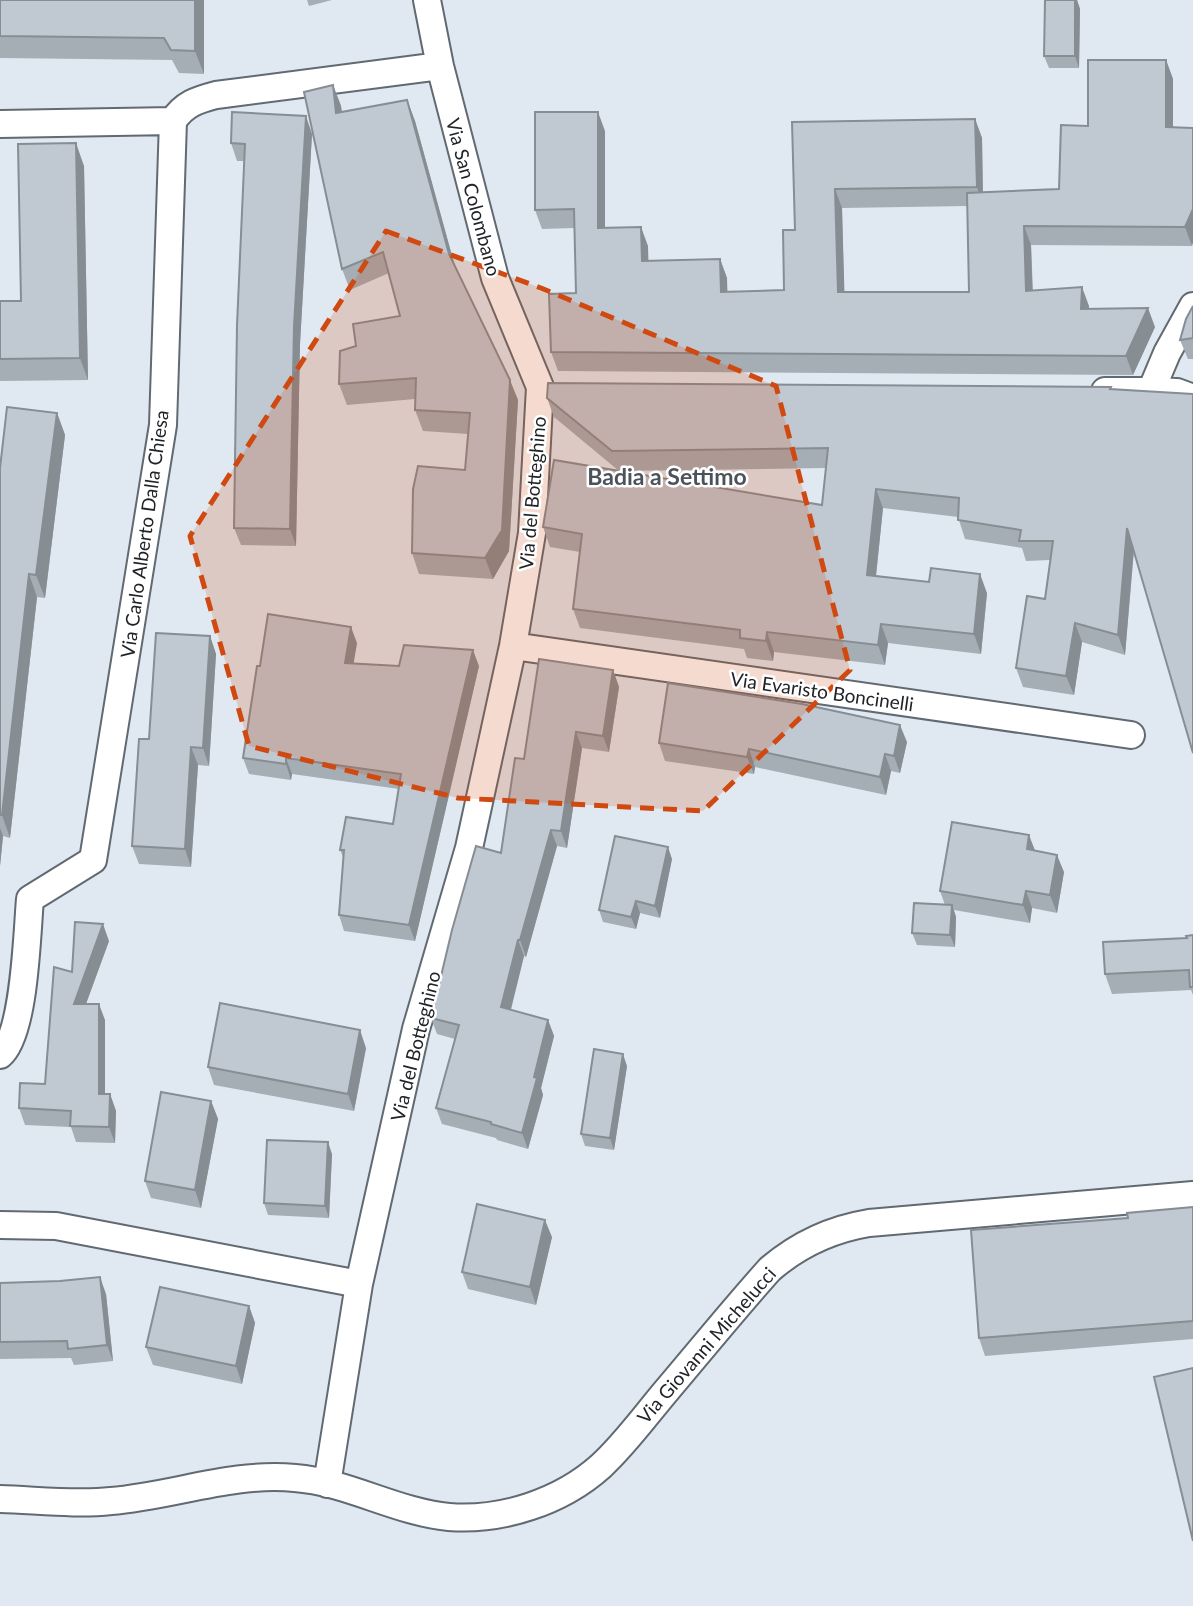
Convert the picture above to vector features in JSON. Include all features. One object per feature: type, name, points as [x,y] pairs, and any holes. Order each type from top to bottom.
[{"type":"street","name":"Via San Colombano","points":[[427,0],[440,66],[495,278],[549,387]]},
{"type":"street","points":[[0,124],[173,121],[181,109],[194,101],[216,95],[440,66]]},
{"type":"street","name":"Via Carlo Alberto Dalla Chiesa","points":[[0,1055],[5,1051],[15,1026],[20,1001],[30,899],[93,860],[163,425],[173,121]]},
{"type":"street","points":[[1151,391],[1193,306]]},
{"type":"street","name":"Via del Botteghino","points":[[327,1484],[359,1284],[383,1175],[416,1029],[470,848],[513,646],[532,534],[549,387]]},
{"type":"street","points":[[1079,391],[1177,392],[1193,398]]},
{"type":"street","name":"Via Evaristo Boncinelli","points":[[513,646],[1131,735]]},
{"type":"street","name":"Via Giovanni Michelucci","points":[[327,1484],[423,1513],[449,1517],[496,1515],[536,1504],[558,1495],[601,1466],[770,1269],[817,1239],[852,1226],[869,1223],[1193,1195]]},
{"type":"street","points":[[0,1225],[56,1226],[359,1284]]},
{"type":"street","points":[[0,1499],[110,1502],[226,1481],[266,1477],[296,1478],[327,1484]]},
{"type":"highlighted area","points":[[386,231],[541,288],[776,386],[850,670],[703,811],[458,798],[249,746],[190,536]]},
{"type":"building","points":[[0,0],[195,0],[195,51],[171,50],[164,38],[0,36]]},
{"type":"building","points":[[1045,0],[1075,0],[1075,56],[1044,56]]},
{"type":"building","points":[[1088,60],[1166,60],[1166,127],[1193,128],[1193,209],[1185,227],[1024,226],[1026,291],[1082,287],[1081,309],[1148,308],[1126,356],[551,352],[549,294],[576,293],[574,209],[535,210],[535,112],[598,112],[598,228],[641,227],[642,261],[720,259],[721,292],[784,290],[783,230],[795,230],[792,122],[975,119],[977,187],[835,189],[838,292],[969,292],[967,193],[1059,189],[1061,125],[1088,126]]},
{"type":"building","points":[[333,85],[336,113],[407,100],[449,254],[510,380],[502,530],[485,558],[412,553],[413,489],[418,466],[465,470],[470,413],[415,410],[416,378],[339,384],[340,351],[356,346],[353,324],[400,316],[383,252],[342,269],[304,92]]},
{"type":"building","points":[[232,112],[306,116],[294,326],[290,529],[234,528],[237,325],[245,144],[231,143]]},
{"type":"building","points":[[76,143],[80,358],[0,359],[0,301],[21,301],[18,144]]},
{"type":"building","points":[[1193,306],[1193,338],[1180,340],[1186,319]]},
{"type":"building","points":[[548,383],[1111,387],[1110,389],[1193,394],[1193,753],[1127,528],[1118,635],[1075,623],[1066,676],[1016,668],[1027,596],[1045,599],[1053,541],[1019,541],[1021,530],[958,520],[959,498],[876,489],[867,575],[929,582],[931,568],[980,574],[974,634],[881,624],[878,645],[767,632],[766,641],[740,638],[740,630],[573,609],[582,534],[543,527],[554,460],[822,505],[828,448],[612,451],[547,398]]},
{"type":"building","points":[[7,407],[57,413],[36,575],[29,574],[0,815],[0,468]]},
{"type":"building","points":[[268,614],[351,627],[345,663],[399,666],[404,645],[473,650],[409,925],[339,915],[344,850],[340,850],[346,817],[393,824],[401,774],[286,758],[286,764],[243,758]]},
{"type":"building","points":[[156,633],[210,636],[203,748],[191,747],[185,849],[132,846],[139,739],[149,739]]},
{"type":"building","points":[[539,659],[613,670],[603,736],[576,732],[561,831],[551,830],[501,1007],[548,1020],[534,1077],[537,1078],[522,1133],[436,1108],[459,1025],[431,1018],[476,846],[501,853],[515,758],[524,759]]},
{"type":"building","points":[[668,683],[802,704],[900,725],[894,756],[885,754],[880,777],[749,749],[747,757],[659,743]]},
{"type":"building","points":[[952,822],[1029,835],[1027,849],[1057,855],[1050,895],[1026,891],[1023,905],[940,891]]},
{"type":"building","points":[[615,836],[668,847],[655,906],[636,901],[631,917],[599,910]]},
{"type":"building","points":[[914,903],[952,905],[950,935],[912,933]]},
{"type":"building","points":[[75,922],[103,924],[74,1004],[99,1004],[99,1094],[110,1094],[109,1127],[70,1126],[71,1111],[19,1108],[20,1083],[45,1084],[54,967],[72,972]]},
{"type":"building","points":[[1193,935],[1193,987],[1190,987],[1189,970],[1105,974],[1103,942],[1187,938],[1186,936]]},
{"type":"building","points":[[220,1003],[360,1030],[348,1094],[208,1067]]},
{"type":"building","points":[[594,1049],[623,1054],[610,1138],[581,1134]]},
{"type":"building","points":[[161,1092],[211,1101],[195,1190],[145,1181]]},
{"type":"building","points":[[267,1140],[328,1142],[325,1206],[264,1203]]},
{"type":"building","points":[[477,1204],[545,1220],[530,1287],[462,1272]]},
{"type":"building","points":[[1193,1207],[1193,1321],[979,1338],[971,1230],[1128,1218],[1127,1213]]},
{"type":"building","points":[[100,1277],[107,1345],[68,1349],[67,1341],[0,1342],[0,1283]]},
{"type":"building","points":[[160,1287],[249,1306],[236,1366],[146,1347]]},
{"type":"building","points":[[1193,1368],[1193,1541],[1154,1377]]},
{"type":"district","name":"Badia a Settimo","points":[[667,476]]}]
